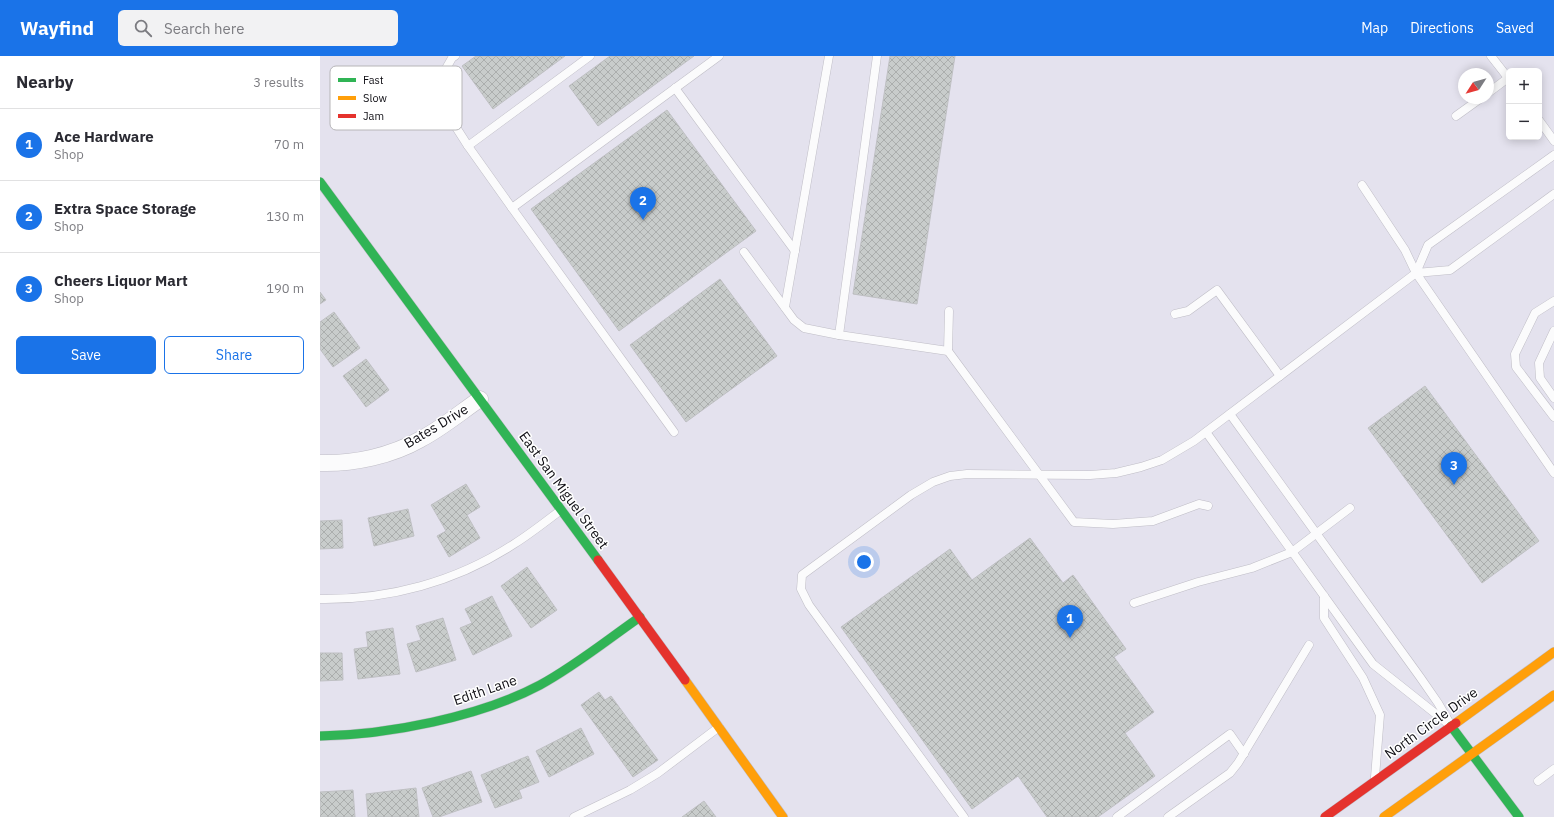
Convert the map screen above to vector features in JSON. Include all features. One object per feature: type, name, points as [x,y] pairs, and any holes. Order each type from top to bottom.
[{"type":"street","name":"East San Miguel Street","points":[[320,182],[640,617],[783,817]]},
{"type":"street","name":"Bates Drive","points":[[320,463],[356,460],[380,455],[402,448],[421,439],[480,399]]},
{"type":"street","name":"Edith Lane","points":[[320,736],[336,736],[414,725],[451,717],[488,706],[525,692],[568,666],[640,617]]},
{"type":"street","name":"North Circle Drive","points":[[1325,817],[1554,652]]},
{"type":"street","points":[[1384,817],[1554,695]]},
{"type":"street","points":[[1451,726],[1519,817]]},
{"type":"lane","points":[[447,66],[455,56]]},
{"type":"lane","points":[[468,146],[590,56]]},
{"type":"lane","points":[[512,208],[719,56]]},
{"type":"lane","points":[[785,307],[829,56]]},
{"type":"lane","points":[[839,335],[877,56]]},
{"type":"lane","points":[[1491,56],[1506,75]]},
{"type":"lane","points":[[1494,89],[1506,81]]},
{"type":"lane","points":[[675,88],[795,251]]},
{"type":"lane","points":[[1456,116],[1473,104]]},
{"type":"lane","points":[[1542,124],[1554,141]]},
{"type":"lane","points":[[458,130],[512,208],[674,432]]},
{"type":"lane","points":[[964,817],[809,605],[801,589],[802,575],[905,500],[933,482],[950,476],[967,474],[1090,475],[1116,473],[1162,460],[1194,441],[1416,273],[1428,245],[1554,155]]},
{"type":"lane","points":[[1362,185],[1405,250],[1416,273],[1554,473]]},
{"type":"lane","points":[[1416,273],[1450,270],[1554,194]]},
{"type":"lane","points":[[744,252],[794,320],[804,328],[839,335],[948,351]]},
{"type":"lane","points":[[1175,314],[1188,311],[1217,290],[1280,376]]},
{"type":"lane","points":[[1554,301],[1535,313],[1515,354],[1516,367],[1554,417]]},
{"type":"lane","points":[[949,311],[948,351],[1074,522],[1113,524],[1153,521],[1199,504],[1208,506]]},
{"type":"lane","points":[[1554,332],[1539,363],[1540,378],[1554,398]]},
{"type":"lane","points":[[1230,414],[1438,703],[1451,726]]},
{"type":"lane","points":[[1206,432],[1373,664],[1451,726]]},
{"type":"lane","points":[[1134,603],[1198,582],[1252,568],[1292,552],[1350,508]]},
{"type":"lane","points":[[320,599],[359,598],[388,595],[444,579],[472,567],[507,548],[561,510]]},
{"type":"lane","points":[[1324,596],[1324,618],[1364,678],[1380,715],[1374,781]]},
{"type":"lane","points":[[1168,817],[1230,773],[1244,754],[1309,645]]},
{"type":"lane","points":[[574,817],[630,790],[658,773],[719,727]]},
{"type":"lane","points":[[1117,817],[1230,734],[1244,754]]},
{"type":"lane","points":[[1538,781],[1554,769]]},
{"type":"building","points":[[476,56],[565,56],[493,109],[462,66]]},
{"type":"building","points":[[610,56],[694,56],[598,126],[569,86]]},
{"type":"building","points":[[890,56],[955,56],[917,304],[853,294]]},
{"type":"building","points":[[667,110],[756,231],[619,331],[531,209]]},
{"type":"building","points":[[720,279],[777,356],[686,422],[630,345]]},
{"type":"building","points":[[320,292],[326,300],[320,304]]},
{"type":"building","points":[[334,312],[360,348],[333,367],[320,349],[320,322]]},
{"type":"building","points":[[366,359],[389,390],[366,407],[343,376]]},
{"type":"building","points":[[1425,386],[1539,541],[1482,583],[1368,428]]},
{"type":"building","points":[[466,484],[480,507],[467,515],[480,538],[449,557],[437,536],[446,531],[431,505]]},
{"type":"building","points":[[408,509],[414,536],[374,546],[368,518]]},
{"type":"building","points":[[342,520],[343,548],[320,549],[320,521]]},
{"type":"building","points":[[1030,538],[1063,583],[1073,575],[1126,649],[1114,657],[1154,712],[1125,733],[1155,776],[1098,817],[1047,817],[1018,776],[972,809],[841,627],[950,549],[972,580]]},
{"type":"building","points":[[527,567],[557,610],[531,628],[501,586]]},
{"type":"building","points":[[492,596],[512,636],[473,655],[460,628],[472,623],[465,609]]},
{"type":"building","points":[[443,618],[456,660],[416,672],[407,644],[421,640],[416,626]]},
{"type":"building","points":[[393,628],[400,674],[358,679],[354,649],[368,647],[366,632]]},
{"type":"building","points":[[320,653],[342,653],[343,680],[320,681]]},
{"type":"building","points":[[599,692],[605,700],[611,696],[658,760],[633,777],[581,705]]},
{"type":"building","points":[[581,728],[594,754],[549,777],[536,751]]},
{"type":"building","points":[[528,756],[539,782],[519,790],[522,798],[495,808],[481,775]]},
{"type":"building","points":[[471,771],[482,802],[439,817],[433,817],[422,788]]},
{"type":"building","points":[[416,788],[419,817],[368,817],[366,794]]},
{"type":"building","points":[[353,790],[355,817],[320,817],[320,792]]},
{"type":"building","points":[[704,801],[716,817],[682,817]]},
{"type":"traffic: fast","points":[[320,182],[598,560]]},
{"type":"traffic: fast","points":[[320,736],[346,735],[403,728],[462,715],[490,706],[516,696],[553,678],[640,617]]},
{"type":"traffic: fast","points":[[1451,726],[1519,817]]},
{"type":"traffic: slow","points":[[1456,723],[1554,652]]},
{"type":"traffic: slow","points":[[685,680],[783,817]]},
{"type":"traffic: slow","points":[[1384,817],[1554,695]]},
{"type":"traffic: jam","points":[[598,560],[685,680]]},
{"type":"traffic: jam","points":[[1325,817],[1456,723]]},
{"type":"place","name":"Extra Space Storage","points":[[643,220]]},
{"type":"place","name":"Cheers Liquor Mart","points":[[1454,485]]},
{"type":"place","name":"Ace Hardware","points":[[1070,638]]}]
